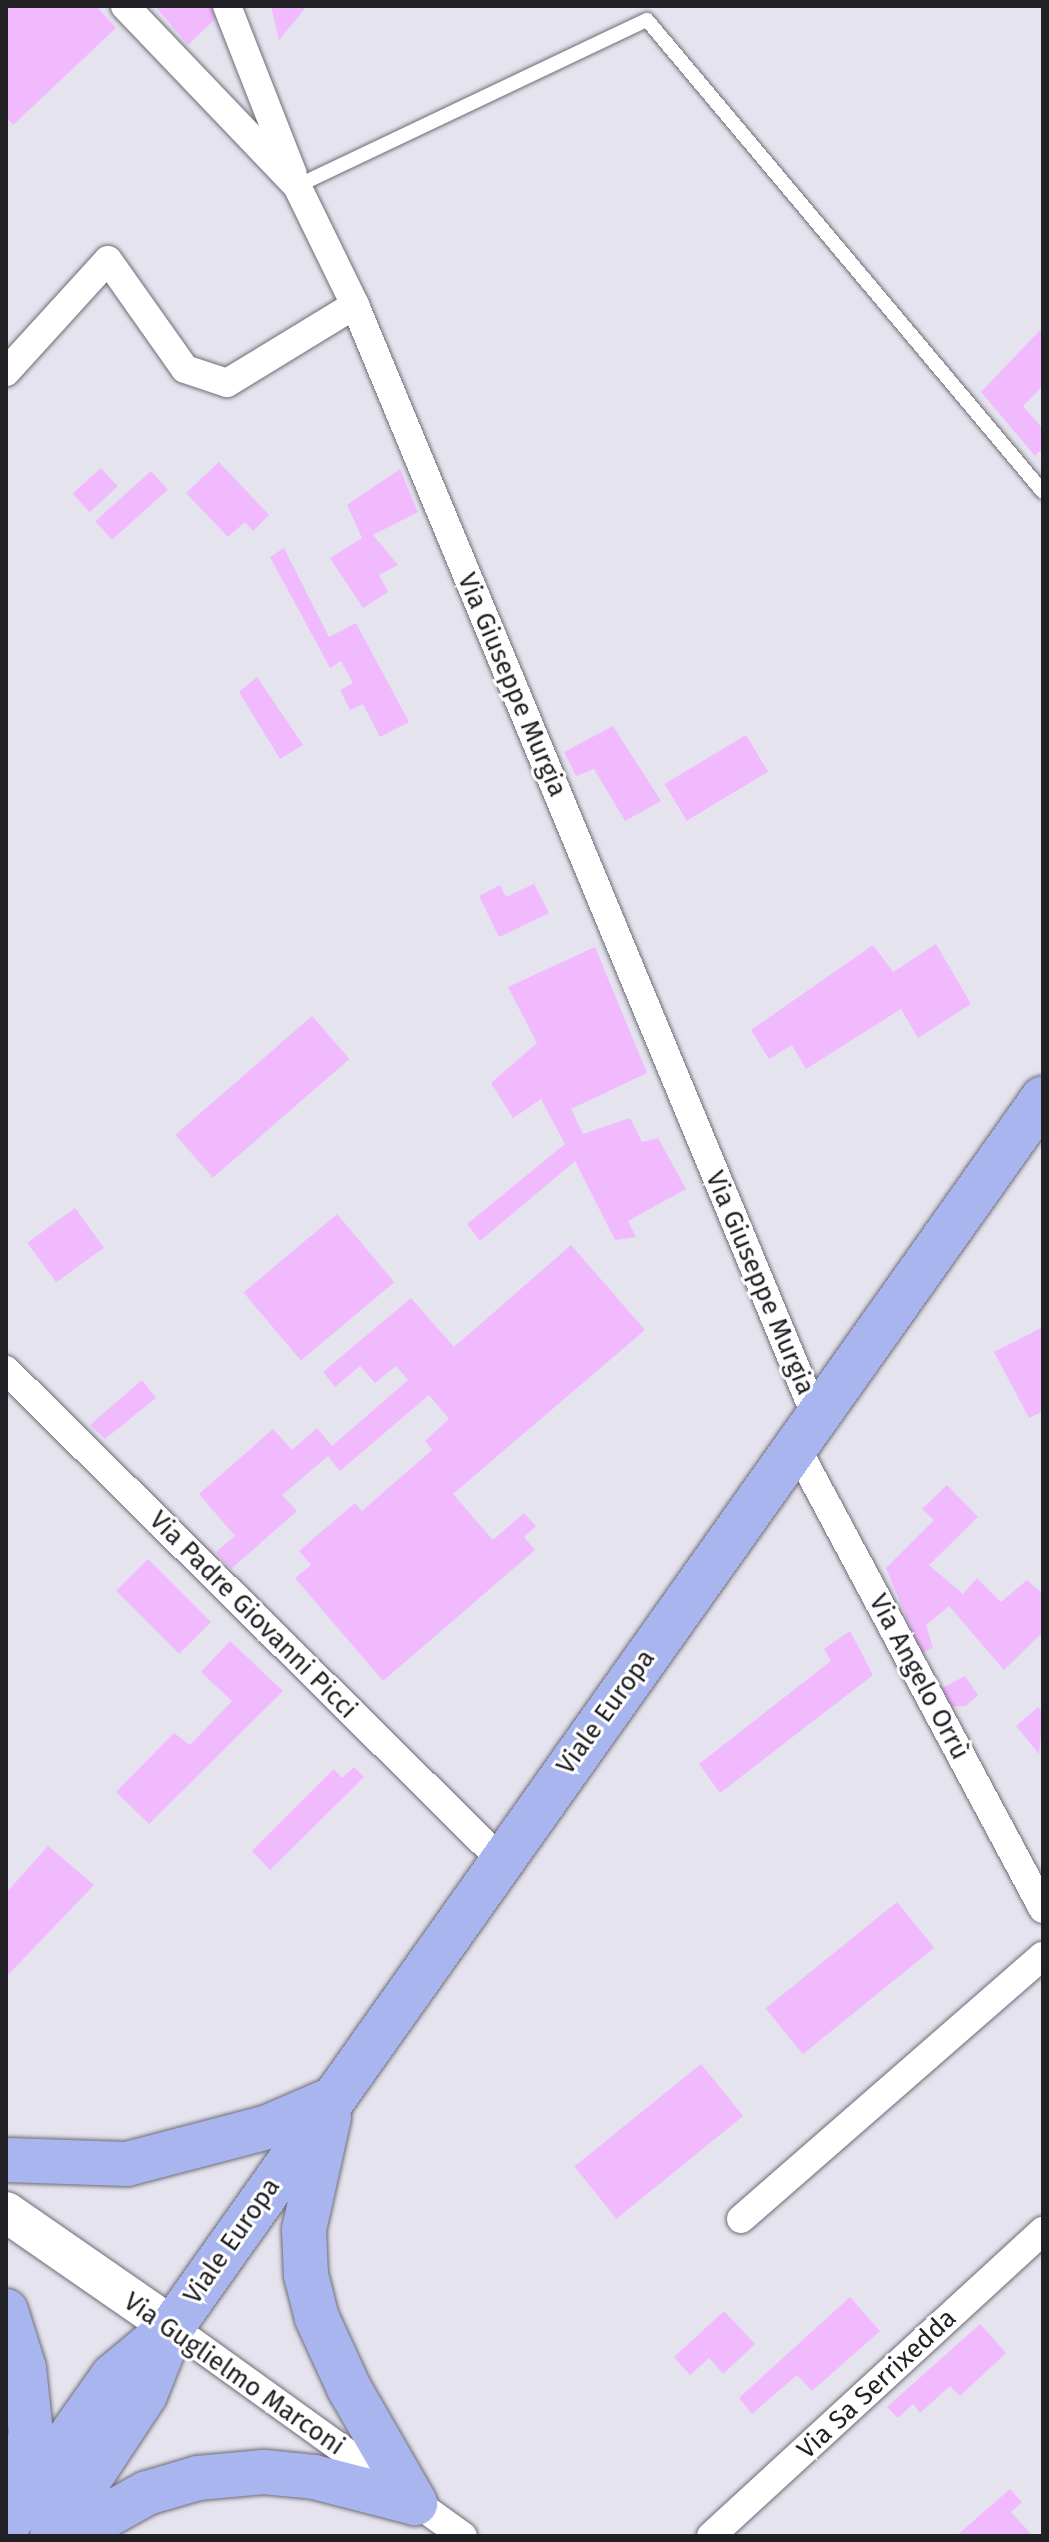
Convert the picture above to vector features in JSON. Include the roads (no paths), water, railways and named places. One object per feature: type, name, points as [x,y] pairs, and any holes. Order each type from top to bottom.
[{"type":"main road","name":"Viale Europa","points":[[52,2536],[145,2395],[172,2327],[500,1859],[1043,1098]]},
{"type":"main road","points":[[6,2160],[127,2164],[268,2127],[332,2099]]},
{"type":"main road","points":[[332,2099],[304,2230],[306,2275],[317,2318],[349,2388],[415,2503]]},
{"type":"main road","name":"Via Guglielmo Marconi","points":[[6,2212],[172,2327]]},
{"type":"main road","points":[[6,2311],[24,2368],[31,2433],[9,2522]]},
{"type":"main road","name":"Viale Europa","points":[[9,2522],[113,2376],[172,2327]]},
{"type":"main road","points":[[70,2536],[147,2493],[198,2478],[264,2472],[314,2477],[415,2503]]},
{"type":"street","name":"Via Giuseppe Murgia","points":[[125,6],[297,186],[355,305],[806,1431]]},
{"type":"street","points":[[227,6],[297,186]]},
{"type":"street","points":[[6,372],[108,260],[185,369],[227,383],[355,305]]},
{"type":"street","name":"Via Padre Giovanni Picci","points":[[6,1370],[500,1859]]},
{"type":"street","name":"Via Angelo Orrù","points":[[806,1431],[1043,1909]]},
{"type":"street","points":[[741,2219],[1043,1956]]},
{"type":"street","name":"Via Sa Serrixedda","points":[[711,2536],[1043,2231]]},
{"type":"street","name":"Via Guglielmo Marconi","points":[[172,2327],[463,2536]]},
{"type":"lane","points":[[297,186],[647,20],[1043,492]]}]
